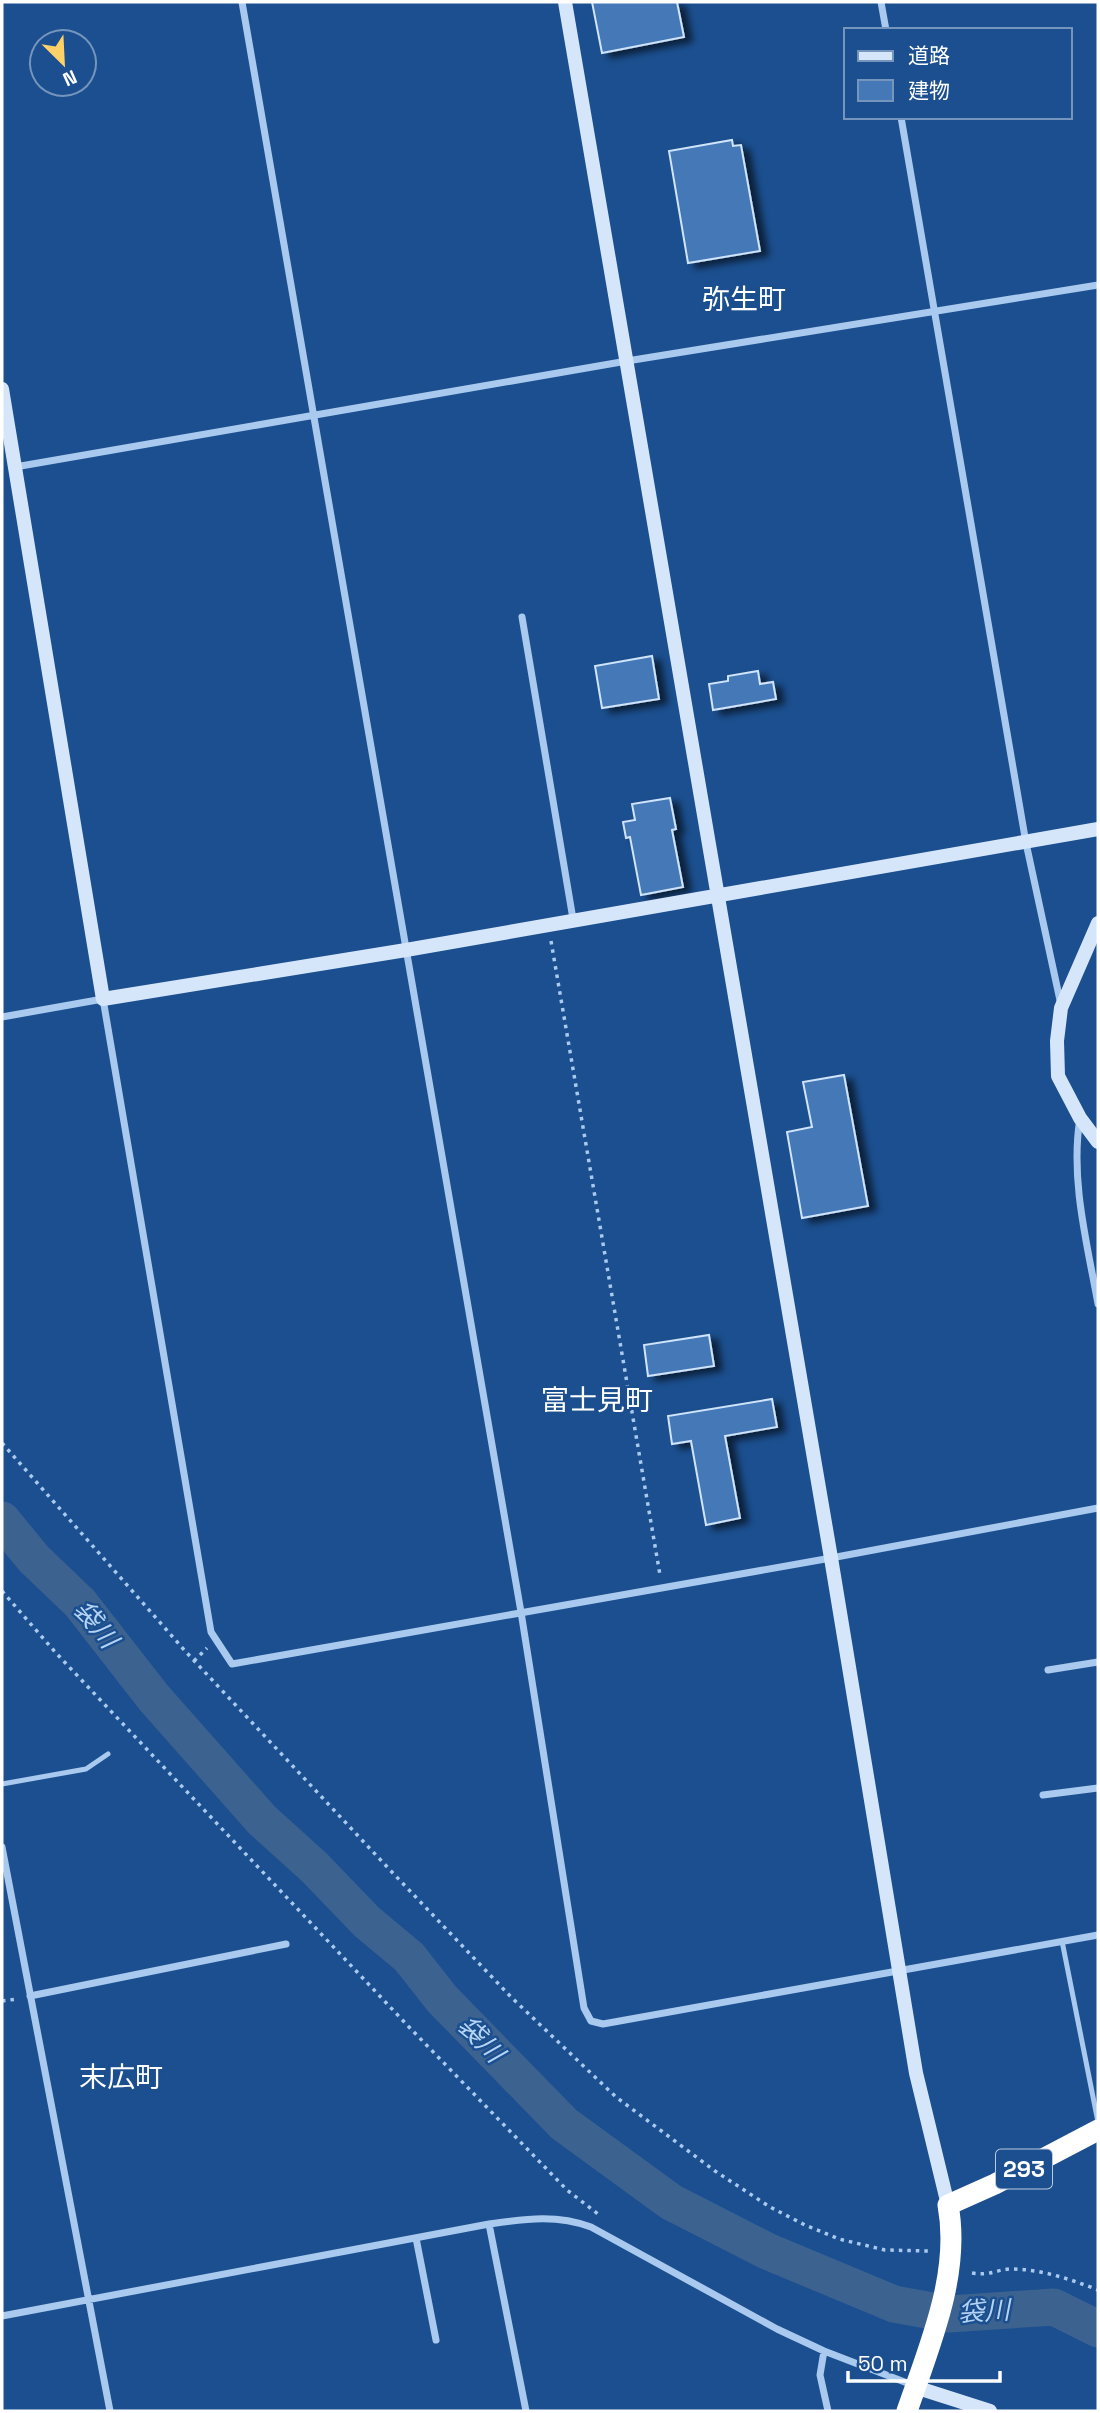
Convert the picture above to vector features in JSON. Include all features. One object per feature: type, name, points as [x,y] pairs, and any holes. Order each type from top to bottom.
[{"type":"highway","name":"293","points":[[948,2205],[1098,2130]]},
{"type":"highway","points":[[907,2411],[950,2271],[952,2226],[948,2205]]},
{"type":"street","points":[[242,2],[521,1612],[584,2008],[591,2021],[603,2024],[1098,1935]]},
{"type":"street","points":[[565,2],[922,2099],[948,2205]]},
{"type":"street","points":[[881,2],[886,28]]},
{"type":"street","points":[[901,119],[1026,843],[1061,1008]]},
{"type":"street","points":[[15,467],[627,362],[1098,285]]},
{"type":"street","points":[[2,389],[211,1632],[232,1664],[1098,1508]]},
{"type":"street","points":[[522,617],[573,919]]},
{"type":"street","points":[[2,1017],[406,950],[1098,829]]},
{"type":"street","points":[[1098,923],[1061,1008],[1057,1041],[1058,1076],[1080,1118],[1098,1142]]},
{"type":"street","points":[[1080,1118],[1075,1148],[1083,1223],[1098,1304]]},
{"type":"street","points":[[1048,1670],[1098,1662]]},
{"type":"street","points":[[1043,1796],[1098,1788]]},
{"type":"street","points":[[2,1847],[110,2411]]},
{"type":"street","points":[[30,1996],[286,1944]]},
{"type":"street","points":[[2,2316],[489,2224],[554,2217],[583,2224],[722,2301],[824,2351],[990,2411]]},
{"type":"street","points":[[489,2224],[526,2411]]},
{"type":"street","points":[[416,2238],[436,2340]]},
{"type":"street","points":[[824,2351],[820,2375],[828,2411]]},
{"type":"lane","points":[[2,1784],[86,1769],[108,1754]]},
{"type":"lane","points":[[1062,1941],[1098,2123]]},
{"type":"path","points":[[548,924],[662,1587]]},
{"type":"path","points":[[2,1443],[194,1661],[511,1997],[616,2097],[715,2171],[770,2207],[805,2225],[839,2239],[885,2250],[929,2251]]},
{"type":"path","points":[[2,1591],[55,1653],[410,2027],[567,2190],[599,2216]]},
{"type":"path","points":[[194,1661],[206,1649]]},
{"type":"path","points":[[972,2273],[986,2276],[1008,2269],[1040,2272],[1098,2290]]},
{"type":"building","points":[[592,2],[677,2],[684,37],[602,53]]},
{"type":"building","points":[[732,140],[733,146],[741,145],[760,251],[688,263],[669,151]]},
{"type":"building","points":[[652,656],[659,699],[602,708],[595,666]]},
{"type":"building","points":[[758,671],[760,684],[773,682],[776,699],[713,710],[709,684],[728,681],[728,676]]},
{"type":"building","points":[[670,798],[676,829],[672,830],[683,887],[641,895],[630,837],[626,838],[623,822],[635,820],[632,804]]},
{"type":"building","points":[[844,1075],[868,1206],[802,1218],[787,1132],[812,1127],[803,1082]]},
{"type":"building","points":[[709,1335],[714,1366],[648,1376],[644,1345]]},
{"type":"building","points":[[772,1399],[777,1427],[725,1436],[740,1518],[706,1525],[691,1441],[672,1444],[668,1416]]},
{"type":"waterway","name":"袋川","points":[[2,1520],[34,1559],[80,1603],[154,1698],[262,1820],[314,1867],[367,1922],[409,1957],[442,1999],[564,2124],[671,2202],[767,2251],[894,2304],[949,2314],[1054,2307],[1098,2329]]},
{"type":"district","name":"弥生町","points":[[744,299]]},
{"type":"district","name":"富士見町","points":[[597,1400]]},
{"type":"district","name":"末広町","points":[[121,2077]]}]
